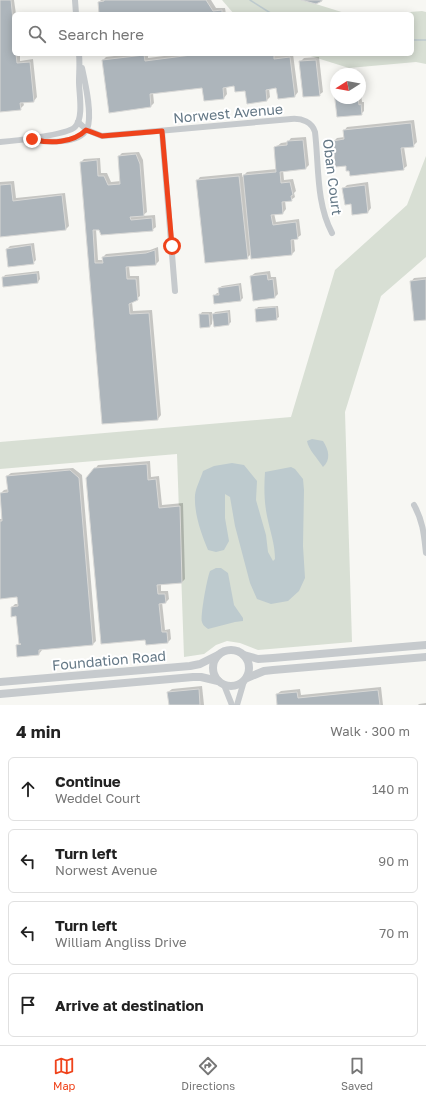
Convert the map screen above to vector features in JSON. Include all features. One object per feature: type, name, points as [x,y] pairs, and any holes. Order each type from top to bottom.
[{"type":"street","points":[[75,0],[76,12]]},
{"type":"street","points":[[0,142],[32,139],[70,131],[76,126],[80,107],[80,57]]},
{"type":"street","points":[[32,139],[42,141],[66,141],[82,135],[86,130],[88,122],[88,106],[85,80],[80,57]]},
{"type":"street","name":"Norwest Avenue","points":[[78,122],[86,130],[102,136],[296,118],[304,120],[310,124]]},
{"type":"street","name":"Oban Court","points":[[310,124],[315,132],[323,213],[332,233]]},
{"type":"street","points":[[162,131],[175,291]]},
{"type":"street","points":[[414,506],[420,516],[424,528],[426,553]]},
{"type":"street","points":[[232,705],[221,683],[215,676],[213,665],[218,655],[228,650],[234,650],[258,659],[426,645]]},
{"type":"street","points":[[320,654],[321,666]]},
{"type":"street","name":"Foundation Road","points":[[0,682],[190,666],[200,664],[218,655]]},
{"type":"street","points":[[237,705],[250,666],[244,655]]},
{"type":"street","points":[[221,683],[235,686],[245,679],[264,671],[426,657]]},
{"type":"street","name":"Foundation Road","points":[[0,694],[193,677],[201,677],[221,683]]},
{"type":"shaded area","points":[[222,0],[303,0],[342,12],[232,12]]},
{"type":"shaded area","points":[[422,11],[426,12],[426,64],[416,62],[349,68],[310,56],[414,56],[414,12],[410,12]]},
{"type":"shaded area","points":[[426,156],[426,257],[381,296],[345,412],[352,642],[258,650],[240,643],[227,641],[216,645],[204,654],[184,657],[177,454],[0,469],[0,442],[291,417],[335,270],[407,205]]},
{"type":"shaded area","points":[[312,439],[323,441],[327,448],[328,458],[323,467],[311,451],[308,444],[307,441]]},
{"type":"shaded area","points":[[232,463],[244,465],[257,481],[256,500],[266,535],[268,552],[273,561],[275,559],[274,548],[267,516],[264,489],[265,472],[291,467],[295,469],[303,479],[303,546],[305,578],[299,591],[288,601],[271,604],[257,599],[250,583],[235,526],[230,497],[225,494],[225,518],[229,541],[224,550],[216,552],[208,550],[197,516],[195,502],[196,489],[203,471],[214,466]]},
{"type":"shaded area","points":[[216,568],[221,568],[228,573],[234,605],[243,618],[243,621],[208,629],[202,622],[203,606],[210,571]]},
{"type":"building","points":[[0,0],[11,0],[12,56],[16,56],[17,63],[30,62],[34,102],[20,103],[21,110],[0,112]]},
{"type":"building","points":[[206,0],[213,11],[222,10],[222,12],[99,12],[98,2]]},
{"type":"building","points":[[301,0],[322,0],[322,1],[316,4]]},
{"type":"building","points":[[144,56],[145,61],[184,56],[274,56],[274,59],[290,57],[295,97],[278,99],[276,88],[266,90],[267,101],[247,104],[245,91],[235,92],[234,86],[223,88],[224,99],[204,101],[202,88],[150,94],[151,107],[109,113],[102,60]]},
{"type":"building","points":[[316,60],[320,96],[303,97],[299,61]]},
{"type":"building","points":[[335,104],[361,104],[362,115],[337,117]]},
{"type":"building","points":[[411,123],[414,147],[401,148],[404,170],[350,176],[349,171],[346,171],[346,166],[335,167],[333,141],[344,139],[343,130]]},
{"type":"building","points":[[303,140],[306,169],[280,172],[281,183],[290,182],[293,195],[291,196],[292,201],[282,202],[283,214],[271,215],[273,225],[296,222],[298,239],[291,240],[292,255],[251,259],[243,175],[276,172],[274,147],[287,145],[287,141]]},
{"type":"building","points":[[136,154],[140,164],[144,216],[130,217],[131,220],[152,218],[153,231],[101,235],[99,230],[93,230],[95,263],[103,263],[102,257],[146,253],[155,250],[156,265],[126,267],[127,279],[136,279],[138,300],[129,304],[130,314],[149,313],[158,420],[102,424],[80,162],[97,160],[98,176],[104,176],[108,185],[120,184],[118,156]]},
{"type":"building","points":[[239,176],[248,259],[205,263],[196,180]]},
{"type":"building","points":[[11,184],[13,201],[62,195],[66,230],[0,237],[0,185]]},
{"type":"building","points":[[365,185],[368,213],[352,215],[351,204],[345,205],[342,188]]},
{"type":"building","points":[[31,245],[34,264],[8,267],[6,249]]},
{"type":"building","points":[[37,273],[38,283],[3,287],[2,277]]},
{"type":"building","points":[[267,274],[268,280],[273,279],[275,298],[253,301],[250,276]]},
{"type":"building","points":[[426,279],[426,320],[414,321],[410,281]]},
{"type":"building","points":[[239,285],[241,301],[214,304],[213,295],[219,295],[218,288]]},
{"type":"building","points":[[276,307],[277,320],[256,322],[255,309]]},
{"type":"building","points":[[228,312],[229,325],[214,327],[212,314]]},
{"type":"building","points":[[199,314],[209,314],[210,327],[200,328]]},
{"type":"building","points":[[147,464],[148,480],[156,479],[159,508],[180,506],[182,583],[157,585],[158,594],[165,594],[166,603],[159,604],[162,632],[167,632],[168,643],[146,645],[145,640],[101,644],[86,478],[94,468]]},
{"type":"building","points":[[70,470],[79,478],[93,645],[39,650],[39,655],[17,657],[16,645],[21,644],[19,644],[16,616],[11,617],[11,607],[18,606],[17,597],[0,599],[0,521],[2,521],[0,493],[8,492],[6,476]]},
{"type":"building","points":[[199,689],[200,705],[169,705],[167,692]]},
{"type":"building","points":[[378,690],[380,705],[277,705],[276,694],[297,692],[298,698]]},
{"type":"waterway","points":[[250,0],[269,12]]},
{"type":"waterway","points":[[414,40],[426,40]]},
{"type":"route","points":[[32,139],[48,142],[66,141],[82,135],[86,130],[102,136],[162,131],[172,246]]}]
